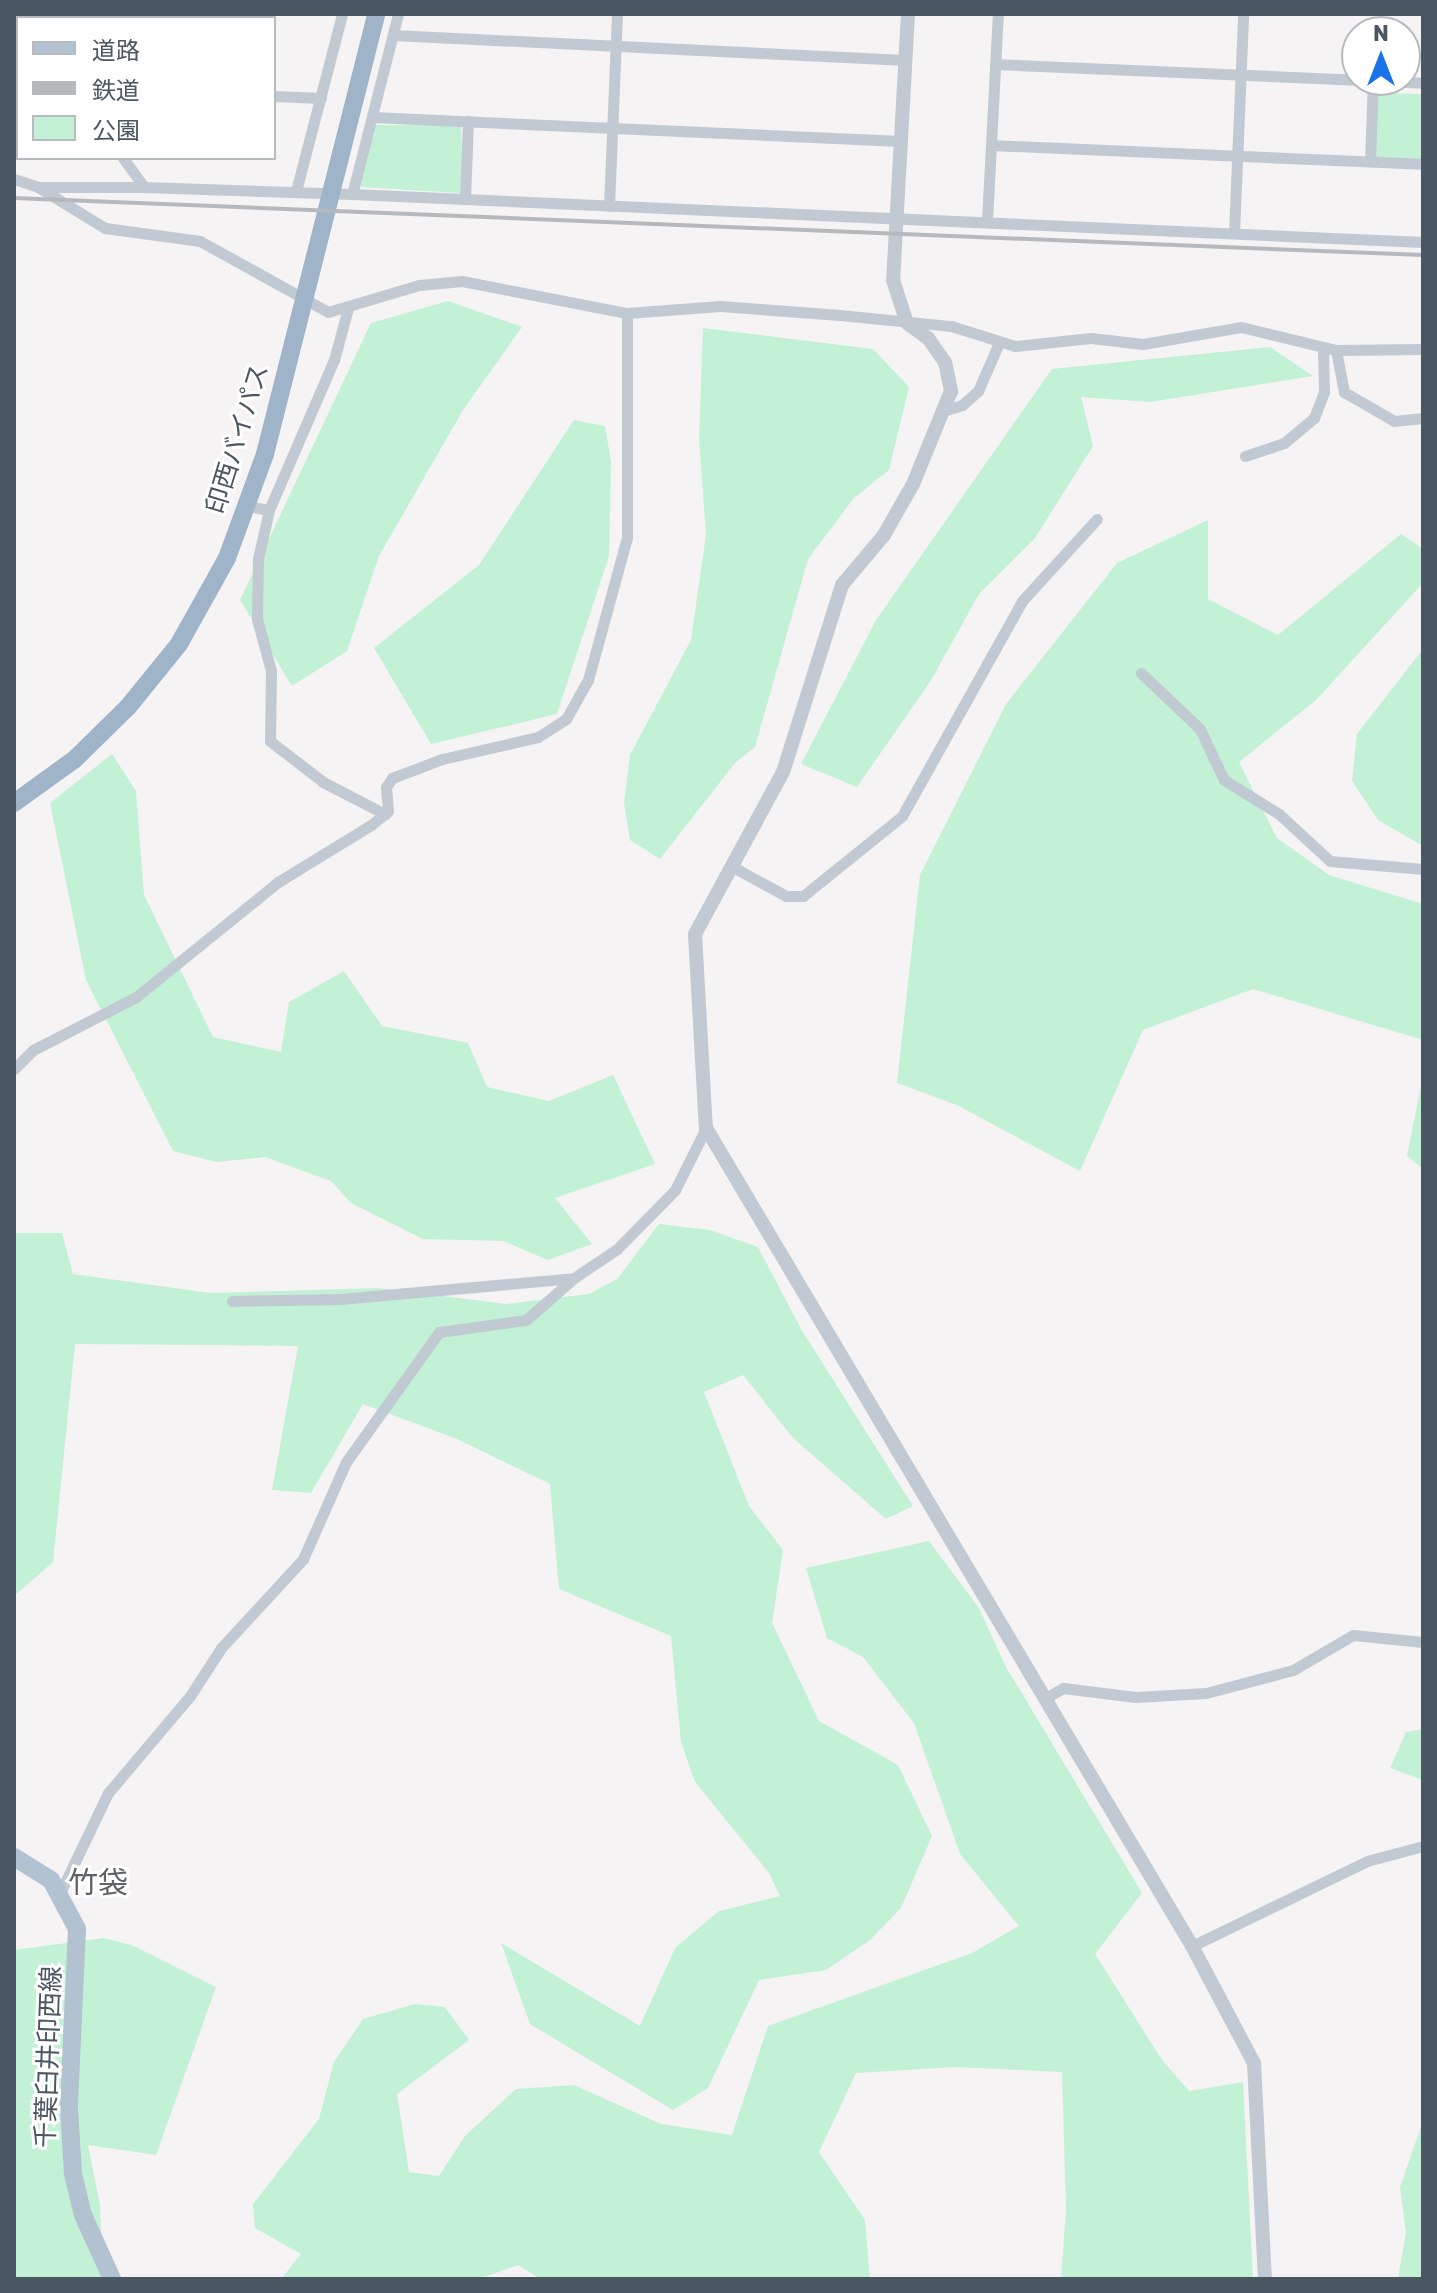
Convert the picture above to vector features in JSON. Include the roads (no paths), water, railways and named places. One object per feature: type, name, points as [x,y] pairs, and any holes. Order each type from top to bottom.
[{"type":"highway","name":"印西バイパス","points":[[14,803],[75,759],[128,707],[179,644],[215,583],[248,506],[356,103],[376,14]]},
{"type":"main road","name":"千葉臼井印西線","points":[[14,1857],[39,1870],[60,1893],[77,1929],[69,2107],[73,2174],[83,2215],[112,2279]]},
{"type":"street","points":[[296,191],[342,14]]},
{"type":"street","points":[[352,194],[398,14]]},
{"type":"street","points":[[609,206],[617,14]]},
{"type":"street","points":[[908,14],[893,280],[907,323],[928,338],[945,362],[951,391],[946,410],[884,535],[842,585],[783,772],[695,934],[706,1128],[1192,1946],[1254,2063],[1265,2279]]},
{"type":"street","points":[[987,221],[998,14]]},
{"type":"street","points":[[1234,233],[1243,14]]},
{"type":"street","points":[[393,35],[905,60]]},
{"type":"street","points":[[995,64],[1341,80]]},
{"type":"street","points":[[276,96],[321,98]]},
{"type":"street","points":[[1370,161],[1372,96]]},
{"type":"street","points":[[372,117],[900,141]]},
{"type":"street","points":[[465,199],[468,121]]},
{"type":"street","points":[[991,145],[1423,164]]},
{"type":"street","points":[[124,160],[144,187]]},
{"type":"street","points":[[14,179],[38,187],[105,228],[200,241],[328,312],[419,285],[462,281],[627,313],[720,306],[951,326],[998,345],[1104,338],[1143,344],[1241,327],[1330,349],[1423,349]]},
{"type":"street","points":[[38,187],[296,191],[1423,242]]},
{"type":"street","points":[[348,308],[334,360],[269,510],[258,559],[257,619],[271,671],[270,741],[323,782],[385,814]]},
{"type":"street","points":[[14,1069],[33,1050],[136,997],[278,882],[385,814],[390,801],[386,787],[392,778],[442,759],[538,737],[566,719],[579,702],[627,537],[627,313]]},
{"type":"street","points":[[946,410],[962,405],[978,391],[998,345]]},
{"type":"street","points":[[1330,349],[1344,392],[1394,421],[1423,418]]},
{"type":"street","points":[[1245,456],[1284,443],[1314,418],[1324,392],[1330,349]]},
{"type":"street","points":[[248,506],[269,510]]},
{"type":"street","points":[[731,866],[786,896],[803,896],[902,816],[1022,601],[1097,519]]},
{"type":"street","points":[[1141,673],[1200,729],[1224,780],[1279,814],[1330,861],[1423,869]]},
{"type":"street","points":[[60,1893],[108,1793],[190,1696],[221,1648],[303,1559],[346,1462],[439,1332],[526,1320],[574,1278],[617,1249],[669,1197],[706,1128]]},
{"type":"street","points":[[232,1301],[340,1299],[574,1278]]},
{"type":"street","points":[[1044,1699],[1063,1688],[1135,1697],[1206,1693],[1293,1670],[1353,1635],[1423,1642]]},
{"type":"street","points":[[1192,1946],[1367,1861],[1423,1846]]},
{"type":"railway","points":[[14,198],[1423,255]]},
{"type":"district","name":"竹袋","points":[[98,1883]]}]
